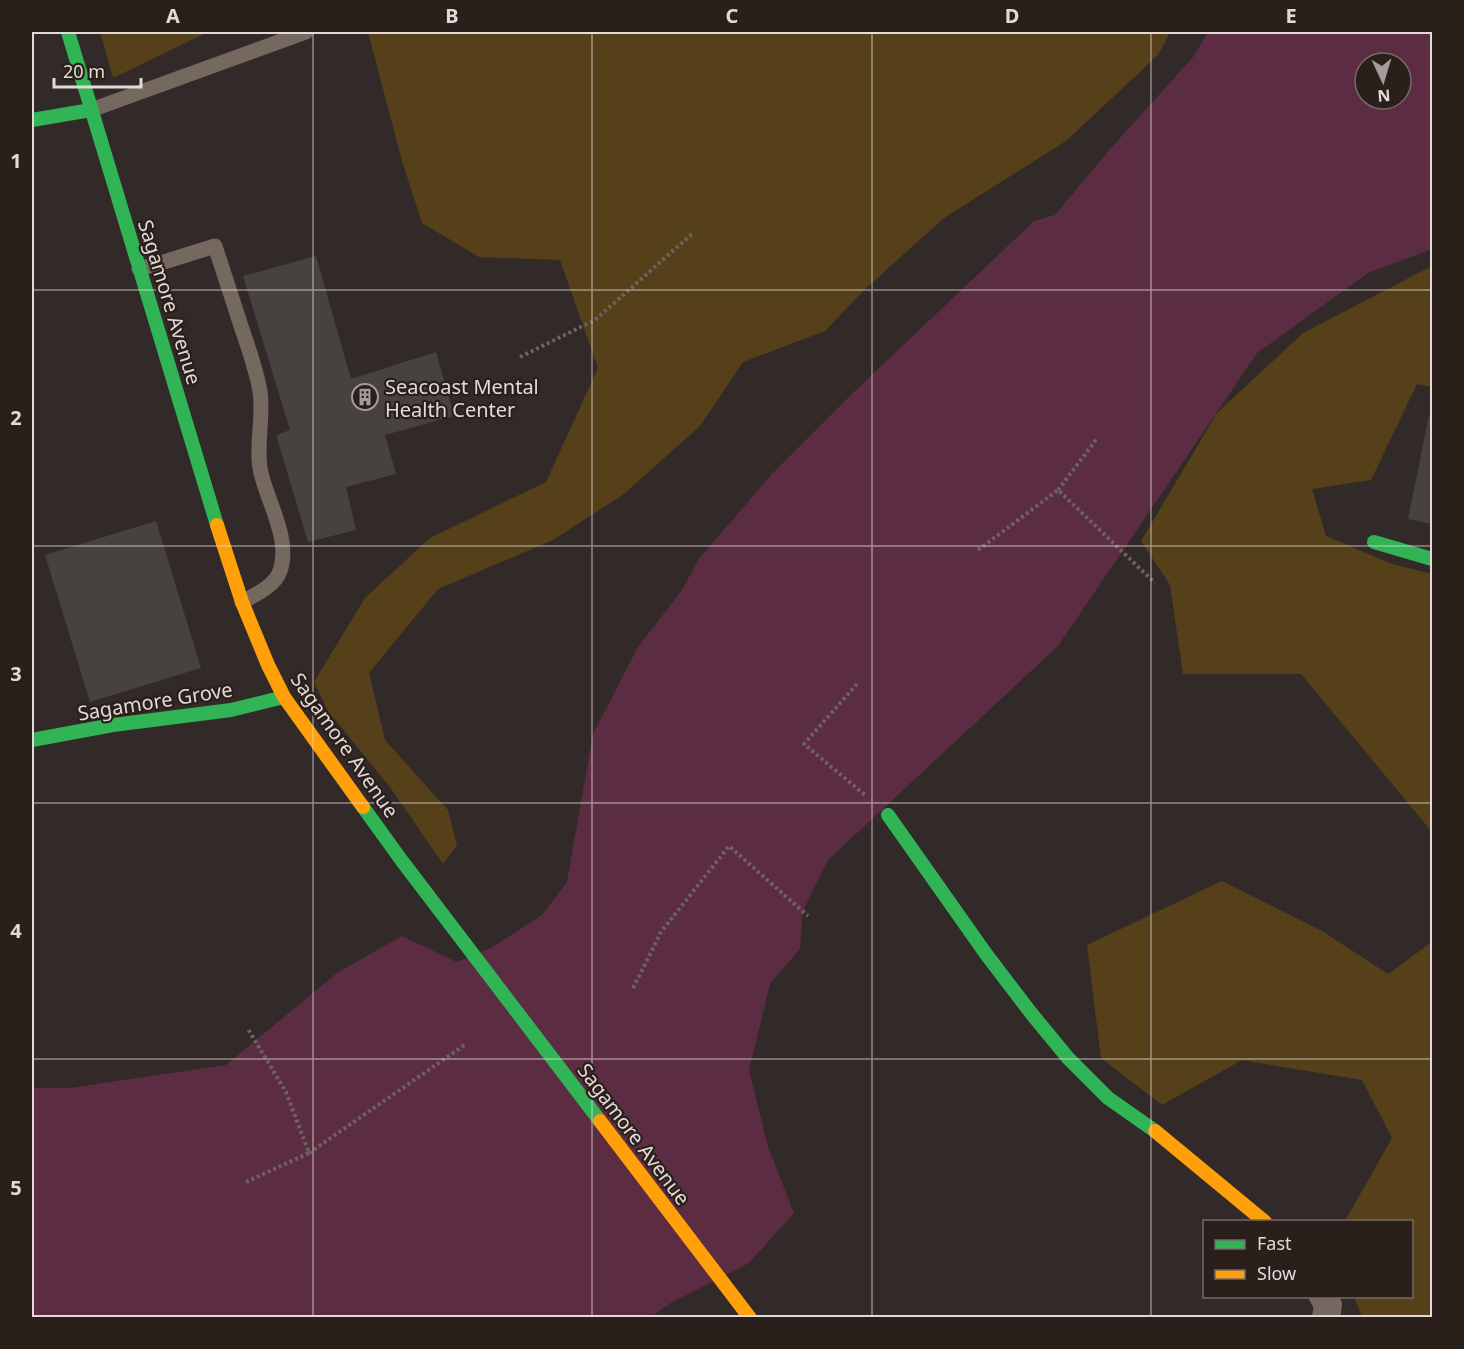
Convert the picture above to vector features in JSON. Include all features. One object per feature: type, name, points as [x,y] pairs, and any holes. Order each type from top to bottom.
[{"type":"main road","name":"Sagamore Avenue","points":[[68,32],[225,552],[242,602],[284,697],[402,861],[750,1317]]},
{"type":"main road","points":[[32,120],[91,110]]},
{"type":"main road","points":[[1374,542],[1432,559]]},
{"type":"main road","name":"Sagamore Grove","points":[[32,740],[113,725],[231,710],[284,697]]},
{"type":"main road","points":[[888,815],[986,954],[1068,1058],[1108,1098],[1163,1137],[1264,1220]]},
{"type":"street","points":[[1324,1298],[1328,1305],[1326,1317]]},
{"type":"lane","points":[[91,110],[306,32]]},
{"type":"lane","points":[[139,268],[215,246],[256,370],[261,412],[260,471],[281,536],[284,554],[279,573],[266,588],[242,602]]},
{"type":"path","points":[[519,357],[595,320],[692,234]]},
{"type":"path","points":[[978,550],[1058,490],[1098,437]]},
{"type":"path","points":[[1058,490],[1155,583]]},
{"type":"path","points":[[857,684],[804,744],[888,815]]},
{"type":"path","points":[[633,988],[661,932],[729,846],[808,916]]},
{"type":"path","points":[[248,1029],[286,1092],[309,1153]]},
{"type":"path","points":[[246,1182],[309,1153],[466,1044]]},
{"type":"shaded area","points":[[100,32],[208,32],[113,78]]},
{"type":"shaded area","points":[[368,32],[1170,32],[1158,55],[1066,141],[944,218],[864,290],[825,331],[743,362],[700,426],[624,494],[553,540],[438,589],[369,673],[385,740],[448,810],[457,845],[443,864],[390,787],[328,711],[314,682],[365,598],[430,538],[546,482],[598,368],[560,260],[479,257],[422,223],[402,161]]},
{"type":"shaded area","points":[[1208,32],[1432,32],[1432,249],[1368,273],[1257,353],[1058,646],[828,860],[803,911],[800,949],[770,984],[749,1070],[768,1147],[794,1213],[749,1263],[669,1304],[651,1317],[32,1317],[32,1088],[70,1088],[226,1065],[337,973],[402,936],[457,962],[491,948],[542,915],[567,882],[593,734],[638,647],[682,590],[698,560],[772,474],[855,391],[1034,221],[1055,215],[1111,148],[1194,56]]},
{"type":"shaded area","points":[[1432,266],[1432,387],[1417,384],[1371,480],[1312,489],[1326,536],[1392,564],[1432,574],[1432,832],[1301,674],[1183,674],[1170,585],[1141,541],[1217,413],[1303,333]]},
{"type":"shaded area","points":[[1222,881],[1322,931],[1388,974],[1432,942],[1432,1317],[1362,1317],[1354,1298],[1413,1298],[1413,1220],[1346,1220],[1392,1138],[1362,1080],[1242,1060],[1162,1105],[1101,1058],[1087,945]]},
{"type":"building","name":"Seacoast Mental Health Center","points":[[316,256],[351,379],[436,352],[454,416],[385,435],[396,474],[346,487],[356,530],[308,542],[276,435],[290,430],[243,276]]},
{"type":"building","points":[[1429,415],[1432,415],[1432,524],[1408,519]]},
{"type":"building","points":[[156,521],[201,668],[90,702],[45,555]]},
{"type":"traffic: fast","points":[[68,32],[217,525]]},
{"type":"traffic: fast","points":[[32,120],[91,110]]},
{"type":"traffic: fast","points":[[1374,542],[1432,559]]},
{"type":"traffic: fast","points":[[32,740],[113,725],[231,710],[284,697]]},
{"type":"traffic: fast","points":[[363,807],[600,1121]]},
{"type":"traffic: fast","points":[[888,815],[986,954],[1068,1058],[1108,1098],[1155,1131]]},
{"type":"traffic: slow","points":[[217,525],[242,602],[284,697],[363,807]]},
{"type":"traffic: slow","points":[[600,1121],[750,1318]]},
{"type":"traffic: slow","points":[[1155,1131],[1263,1220]]},
{"type":"place","name":"Seacoast Mental Health Center","points":[[365,397]]}]
